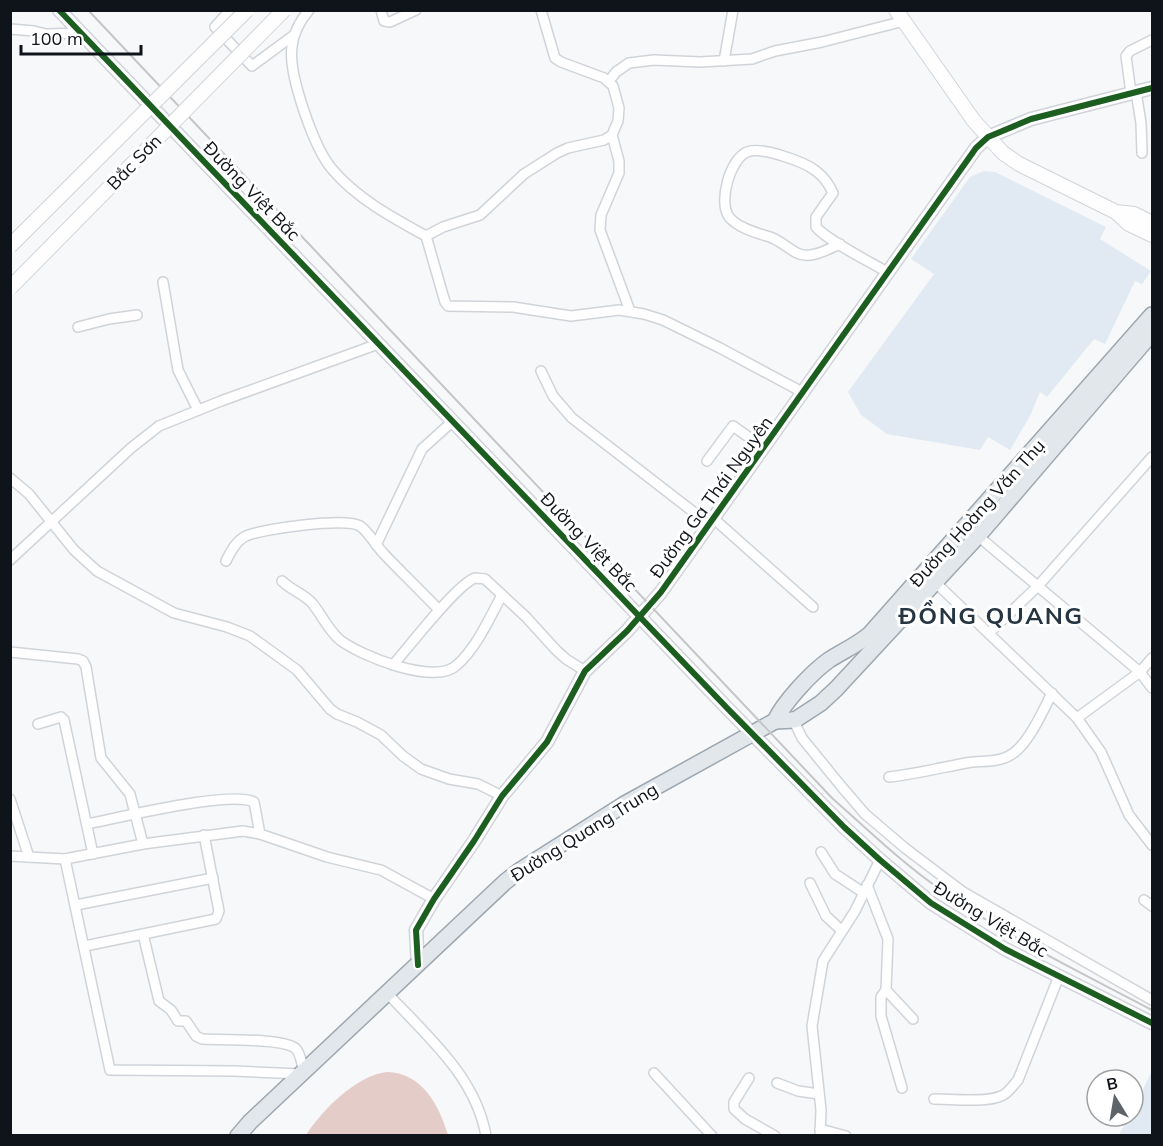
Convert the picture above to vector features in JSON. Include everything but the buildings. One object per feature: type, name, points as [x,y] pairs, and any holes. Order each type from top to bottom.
[{"type":"main road","name":"Bắc Sơn","points":[[10,246],[247,10]]},
{"type":"main road","name":"Bắc Sơn","points":[[10,288],[284,10]]},
{"type":"main road","points":[[900,16],[974,121],[1005,154],[1019,164],[1116,212],[1129,224],[1152,236]]},
{"type":"main road","points":[[1116,212],[1134,214],[1152,223]]},
{"type":"main road","name":"Đường Hoàng Văn Thụ","points":[[795,720],[821,703],[836,689],[978,536],[1152,315]]},
{"type":"main road","name":"Đường Hoàng Văn Thụ","points":[[769,722],[827,662],[870,634],[1152,333]]},
{"type":"main road","points":[[769,722],[795,720]]},
{"type":"main road","name":"Đường Quang Trung","points":[[238,1136],[250,1122],[505,882],[623,805],[769,722]]},
{"type":"street","name":"Đường Việt Bắc","points":[[59,10],[640,617],[769,722],[844,827],[931,903],[964,925],[1005,949],[1152,1023]]},
{"type":"street","points":[[230,10],[215,27],[252,66],[294,35]]},
{"type":"street","points":[[381,10],[384,21],[390,22],[416,10]]},
{"type":"street","points":[[426,236],[443,227],[480,215],[510,185],[557,153],[568,148],[604,140],[612,135],[618,121],[619,108],[613,86],[609,81],[555,58],[541,10]]},
{"type":"street","points":[[724,61],[733,10]]},
{"type":"street","points":[[304,12],[294,35],[291,59],[308,120],[321,154],[344,182],[388,215],[426,236],[448,306],[513,307],[571,316],[619,310],[630,311],[663,320],[751,363],[804,393]]},
{"type":"street","points":[[609,81],[624,65],[637,61],[752,59],[775,51],[822,42],[900,16]]},
{"type":"street","points":[[10,29],[46,34],[80,33]]},
{"type":"street","points":[[1142,153],[1141,123],[1126,56],[1130,51],[1152,40]]},
{"type":"street","points":[[988,137],[1031,119],[1152,88]]},
{"type":"street","points":[[612,135],[619,162],[619,173],[601,215],[600,230],[630,311]]},
{"type":"street","name":"Đường Ga Thái Nguyên","points":[[418,965],[417,930],[434,899],[502,796],[547,742],[585,671],[640,617],[661,592],[889,273],[966,161],[988,137]]},
{"type":"street","points":[[840,244],[816,254],[799,254],[781,240],[743,227],[732,220],[726,210],[726,194],[735,163],[740,156],[755,150],[766,151],[815,170],[824,178],[833,193],[816,217],[816,227],[889,273]]},
{"type":"street","points":[[163,282],[178,370],[198,410]]},
{"type":"street","points":[[78,327],[137,315]]},
{"type":"street","points":[[10,560],[159,426],[378,344]]},
{"type":"street","points":[[541,370],[553,396],[572,418],[711,521],[813,608]]},
{"type":"street","points":[[376,545],[422,449],[453,421]]},
{"type":"street","points":[[707,461],[733,426],[764,448]]},
{"type":"street","points":[[989,633],[1038,586],[1152,457]]},
{"type":"street","points":[[11,479],[29,494],[74,550],[97,571],[161,607],[250,636],[290,664],[330,709],[381,735],[413,764],[441,777],[478,784],[502,796]]},
{"type":"street","points":[[226,561],[232,549],[241,540],[255,533],[341,521],[360,526],[439,610]]},
{"type":"street","points":[[978,536],[1140,672],[1152,688]]},
{"type":"street","points":[[393,665],[439,610],[475,578],[485,579],[561,655],[585,671]]},
{"type":"street","points":[[282,581],[309,601],[331,631],[341,640],[363,653],[393,665],[437,673],[452,669],[457,665],[481,633],[502,596]]},
{"type":"street","points":[[936,583],[1077,718],[1101,752],[1129,815],[1152,845]]},
{"type":"street","points":[[10,652],[82,661],[86,667],[101,758],[126,787],[133,800],[143,844]]},
{"type":"street","points":[[1077,718],[1140,672],[1152,658]]},
{"type":"street","points":[[889,777],[969,763],[989,762],[1007,757],[1022,744],[1052,693]]},
{"type":"street","points":[[38,724],[61,717],[64,720],[93,854]]},
{"type":"street","points":[[795,720],[802,738],[827,771],[865,814],[905,848],[963,892],[1152,1000]]},
{"type":"street","points":[[10,799],[28,857]]},
{"type":"street","points":[[87,824],[197,802],[252,800],[261,834]]},
{"type":"street","points":[[10,856],[65,859],[143,844],[243,831],[261,834],[327,857],[389,873],[434,899]]},
{"type":"street","points":[[85,946],[216,919],[219,912],[204,835]]},
{"type":"street","points":[[821,852],[835,874],[866,889],[888,939],[886,990],[881,997],[881,1016],[902,1088]]},
{"type":"street","points":[[65,859],[110,1070],[302,1073],[298,1052],[294,1048],[272,1041],[202,1038],[196,1036],[186,1021],[178,1021],[171,1010],[159,1001],[143,934]]},
{"type":"street","points":[[846,1136],[820,1132],[819,1094],[812,1026],[823,961],[855,911],[880,860]]},
{"type":"street","points":[[76,904],[213,878]]},
{"type":"street","points":[[810,883],[826,916],[841,930]]},
{"type":"street","points":[[934,1099],[984,1100],[1006,1093],[1018,1080],[1059,976]]},
{"type":"street","points":[[886,990],[913,1019]]},
{"type":"street","points":[[388,994],[454,1066],[474,1096],[486,1136]]},
{"type":"street","points":[[654,1073],[712,1136]]},
{"type":"street","points":[[749,1078],[734,1102],[734,1109],[745,1119],[775,1136]]},
{"type":"street","points":[[777,1083],[798,1091],[819,1094]]},
{"type":"shaded area","points":[[984,171],[995,172],[1106,227],[1100,239],[1151,271],[1142,284],[1135,281],[1105,344],[1094,339],[1047,397],[1040,392],[1030,416],[1010,450],[988,437],[980,450],[887,434],[861,415],[848,392],[934,274],[911,259],[970,177]]},
{"type":"shaded area","points":[[1152,1071],[1152,1135],[1119,1135],[1123,1128],[1145,1128],[1145,1085]]},
{"type":"shaded area","points":[[387,1072],[410,1078],[428,1093],[440,1113],[448,1135],[306,1135],[321,1115],[341,1095],[364,1080]]},
{"type":"railway","points":[[88,10],[832,798],[912,869],[966,907],[1044,953],[1152,1010]]},
{"type":"cycle path","points":[[59,10],[728,709],[844,827],[931,903],[1005,949],[1152,1023]]},
{"type":"cycle path","points":[[418,965],[416,930],[502,796],[547,742],[585,671],[627,631],[661,592],[976,148],[988,137],[1031,119],[1152,88]]},
{"type":"district","name":"ĐỒNG QUANG","points":[[991,615]]}]
